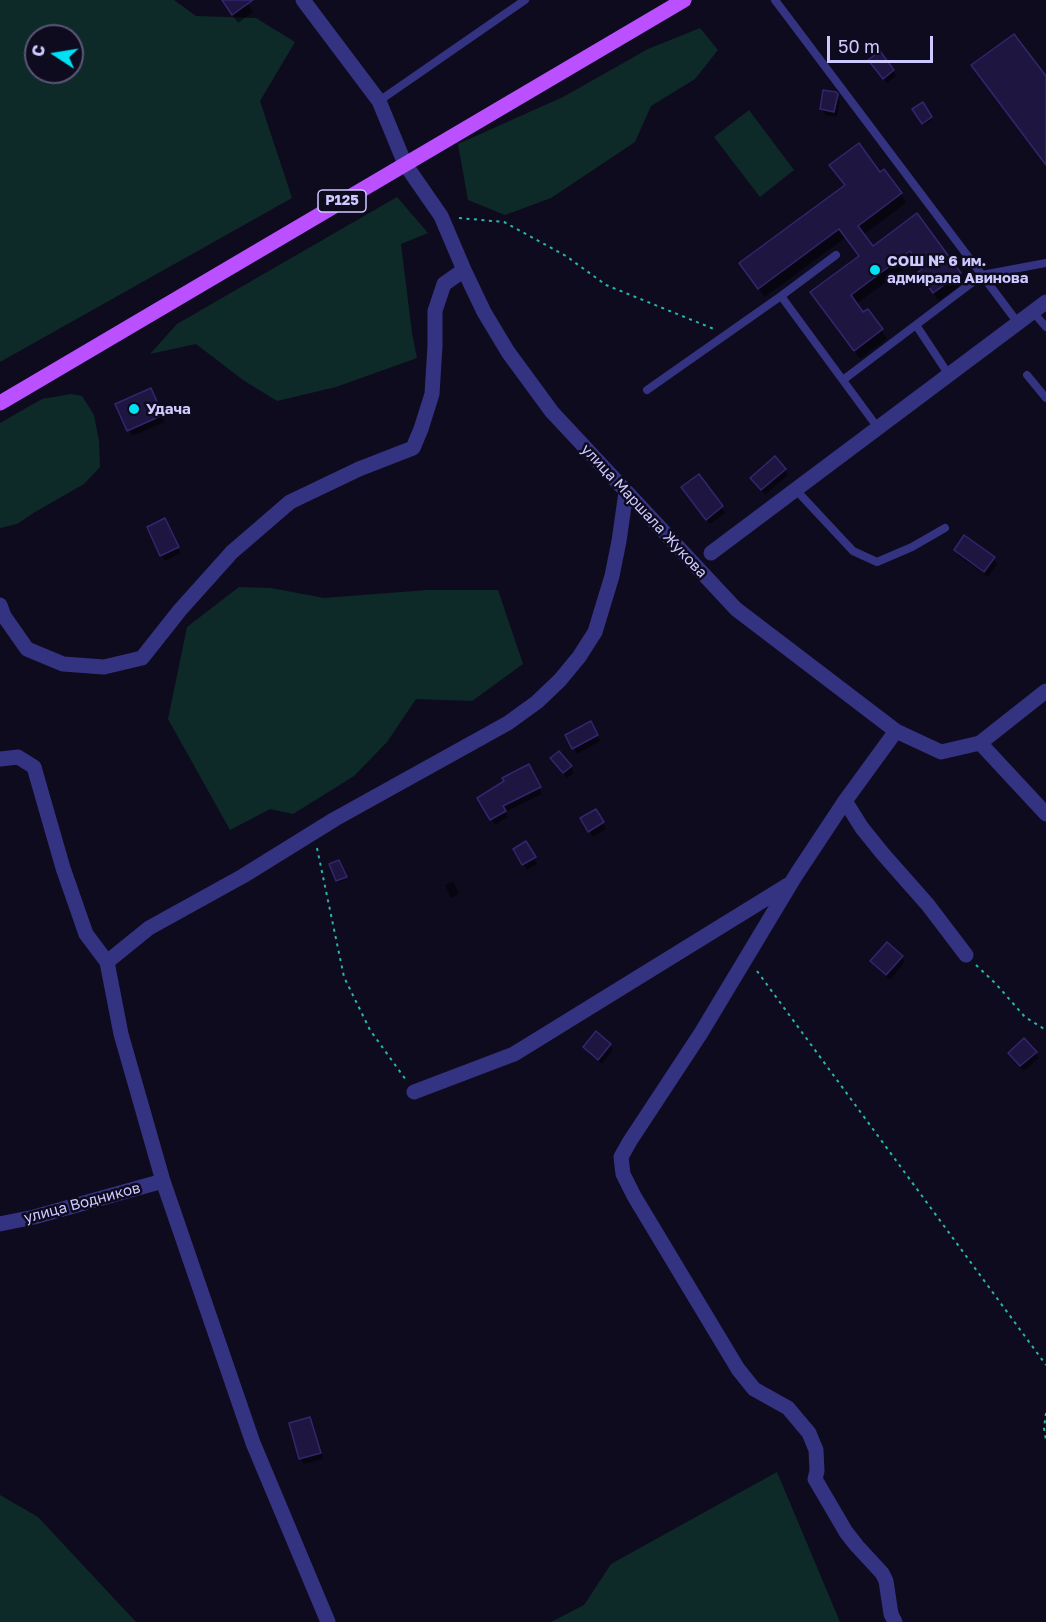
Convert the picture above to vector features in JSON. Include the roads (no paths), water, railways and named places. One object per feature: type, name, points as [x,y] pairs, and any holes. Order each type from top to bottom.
[{"type":"main road","name":"Р125","points":[[0,403],[684,0]]},
{"type":"street","name":"улица Маршала Жукова","points":[[303,0],[379,101],[405,164],[441,216],[484,312],[508,352],[552,412],[736,609],[896,731],[941,752],[980,743]]},
{"type":"street","points":[[0,604],[4,616],[27,649],[63,664],[104,667],[142,658],[180,610],[232,552],[290,502],[358,469],[412,448],[421,429],[432,394],[435,311],[444,284],[464,270]]},
{"type":"street","points":[[711,553],[1040,307]]},
{"type":"street","points":[[107,962],[149,928],[508,723],[537,702],[560,680],[579,657],[595,632],[612,576],[626,492]]},
{"type":"street","points":[[1046,691],[980,743],[1046,814]]},
{"type":"street","points":[[895,1622],[891,1614],[886,1581],[882,1573],[846,1532],[815,1479],[816,1450],[809,1433],[788,1408],[754,1389],[738,1369],[634,1196],[623,1174],[621,1157],[701,1033],[791,884],[845,801],[896,731]]},
{"type":"street","points":[[0,759],[18,757],[33,767],[63,868],[86,934],[107,962],[122,1034],[163,1181],[253,1443],[328,1622]]},
{"type":"street","points":[[845,801],[862,828],[928,905],[966,955]]},
{"type":"street","points":[[414,1092],[514,1054],[791,884]]},
{"type":"street","name":"улица Водников","points":[[0,1224],[34,1217],[163,1181]]},
{"type":"lane","points":[[379,101],[525,0]]},
{"type":"lane","points":[[775,0],[1018,323]]},
{"type":"lane","points":[[647,390],[836,255]]},
{"type":"lane","points":[[843,380],[982,275],[1046,263]]},
{"type":"lane","points":[[781,296],[878,428]]},
{"type":"lane","points":[[1040,307],[1046,327]]},
{"type":"lane","points":[[916,325],[949,375]]},
{"type":"lane","points":[[1027,375],[1046,398]]},
{"type":"lane","points":[[796,490],[853,551],[877,562],[912,547],[945,528]]},
{"type":"place","name":"СОШ № 6 им. адмирала Авинова","points":[[875,270]]},
{"type":"place","name":"Удача","points":[[134,409]]}]
